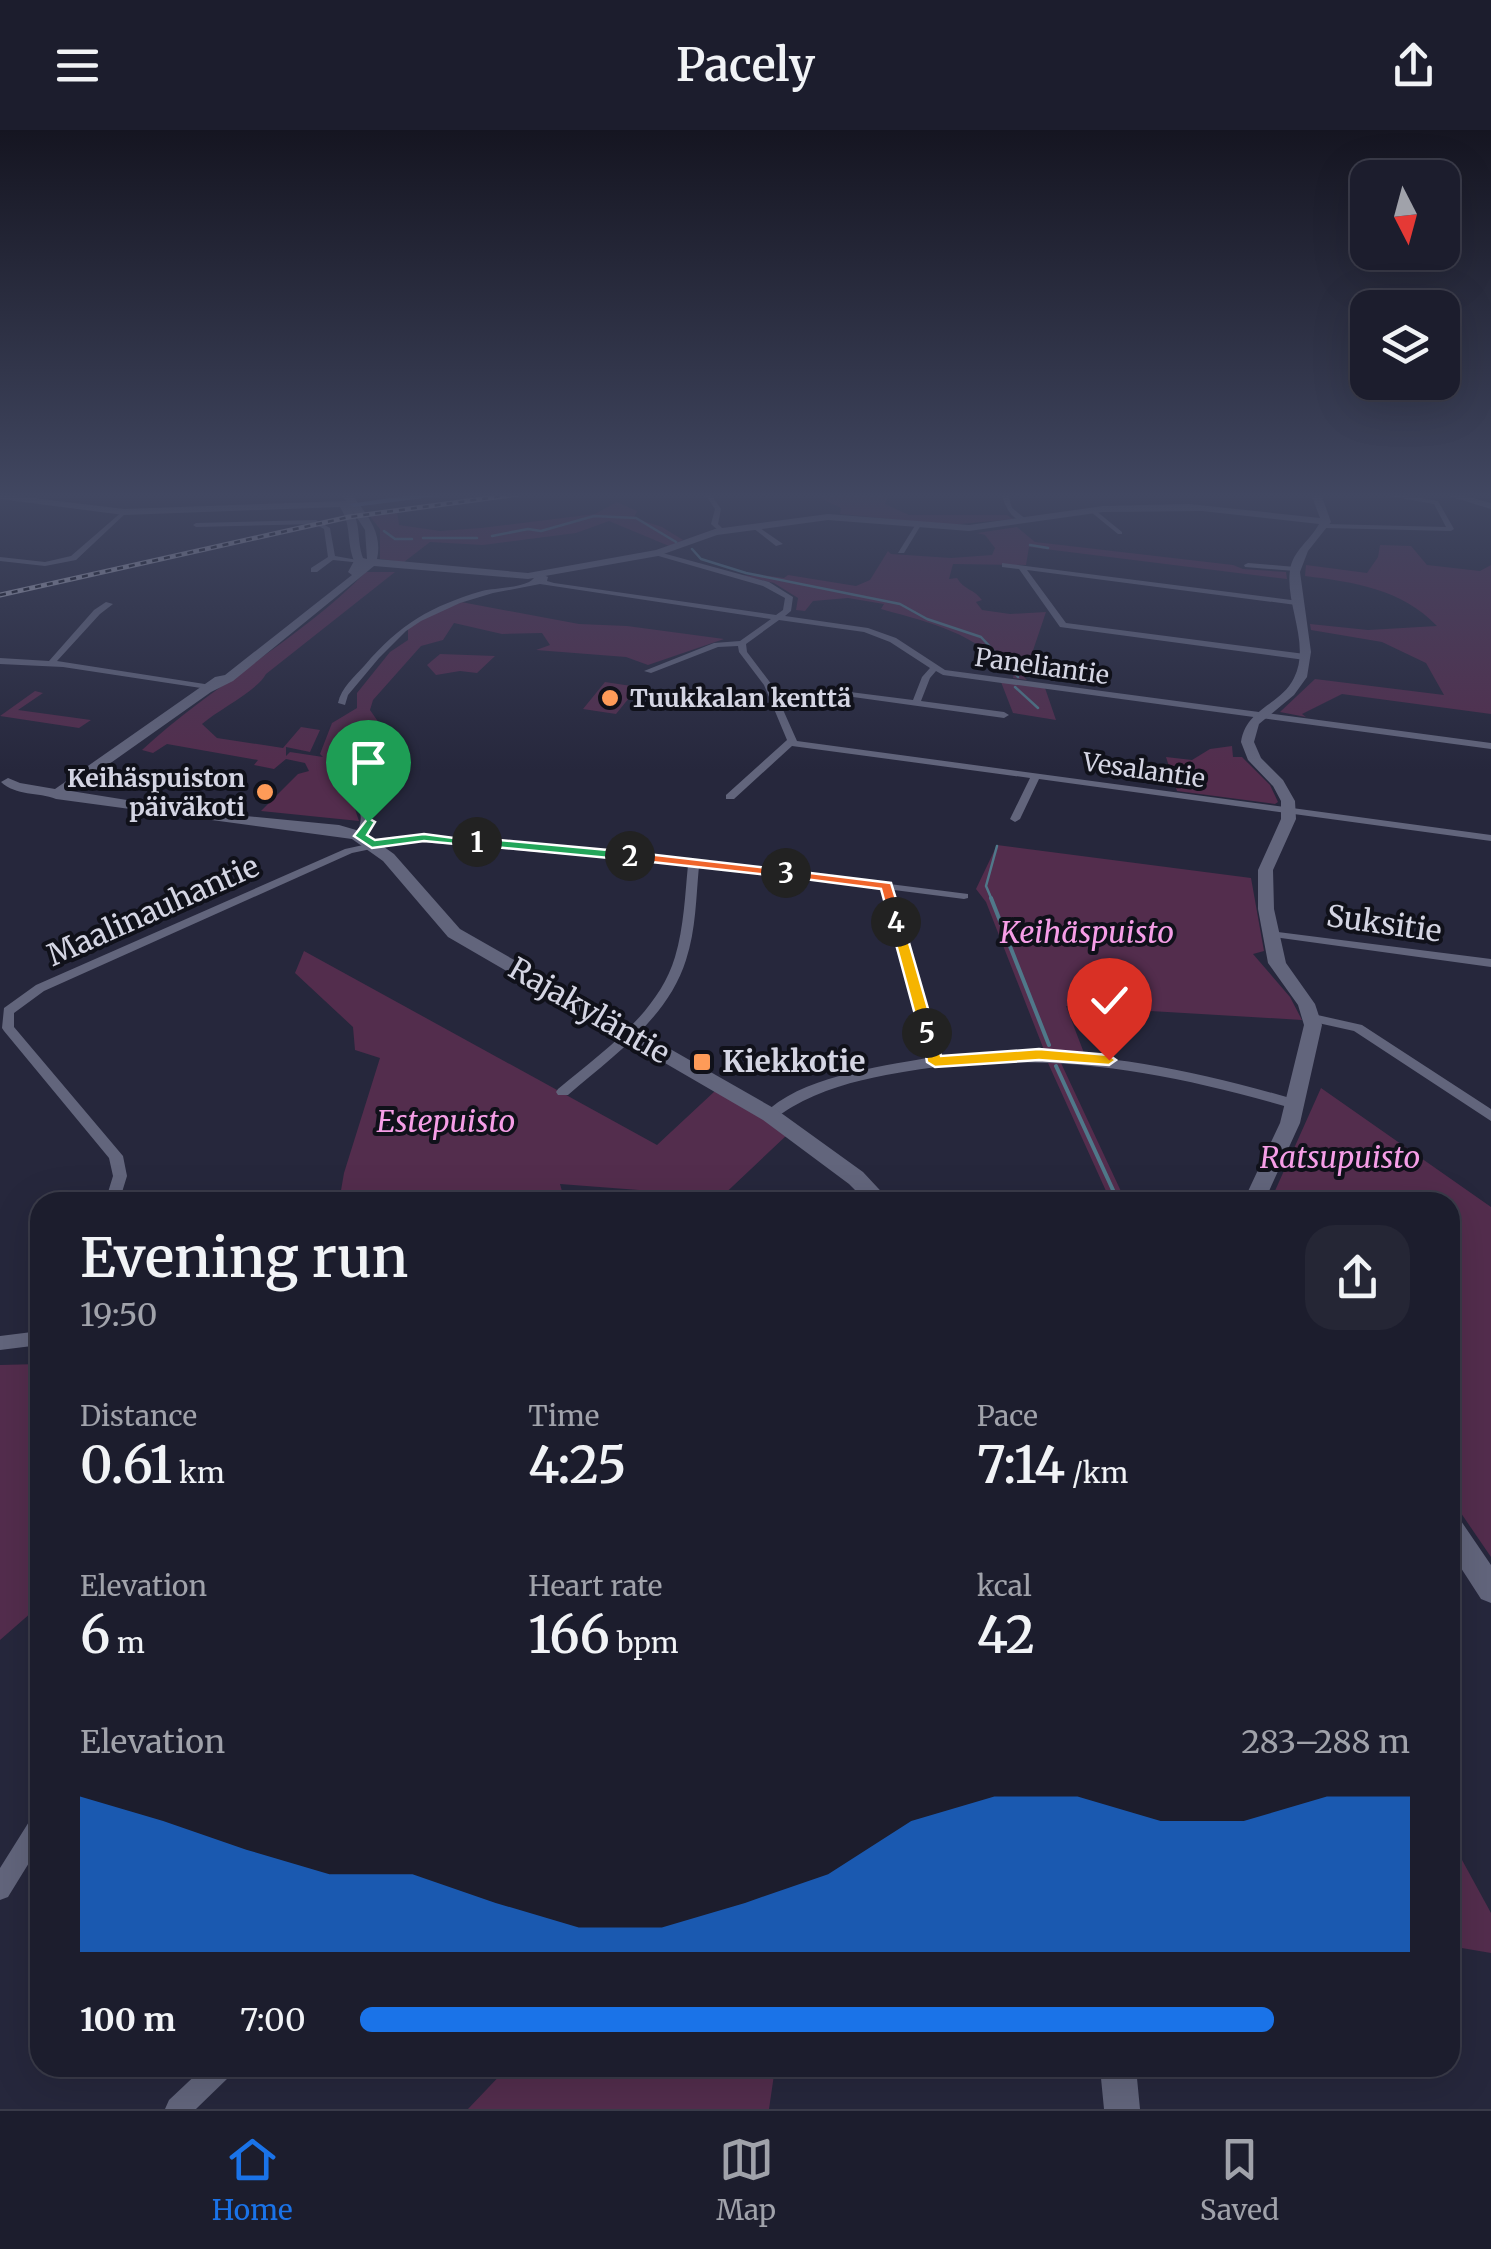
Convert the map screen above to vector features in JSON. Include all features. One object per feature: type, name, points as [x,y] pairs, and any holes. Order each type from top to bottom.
[{"type":"street","points":[[66,792],[234,673],[341,586]]},
{"type":"street","points":[[342,704],[344,695],[388,642],[414,619],[450,603],[509,586]]},
{"type":"street","name":"Paneliantie","points":[[592,586],[881,635],[906,647],[934,669],[1491,746]]},
{"type":"street","points":[[648,672],[717,645],[742,643],[780,616],[790,600],[772,586]]},
{"type":"street","points":[[1036,586],[1063,625],[1305,656]]},
{"type":"street","points":[[1169,586],[1296,603]]},
{"type":"street","points":[[1296,586],[1305,656],[1302,674],[1293,690],[1260,716],[1250,731],[1250,750],[1285,792],[1289,813],[1287,827],[1266,864],[1270,934],[1278,965],[1313,1018],[1358,1028],[1491,1116]]},
{"type":"street","points":[[52,662],[108,604]]},
{"type":"street","points":[[730,798],[792,743],[768,685],[743,652],[742,643]]},
{"type":"street","points":[[0,661],[52,662],[212,688]]},
{"type":"street","points":[[916,702],[926,677],[934,669]]},
{"type":"street","points":[[854,694],[1004,715]]},
{"type":"street","name":"Vesalantie","points":[[792,743],[1491,838]]},
{"type":"street","points":[[1016,819],[1035,777]]},
{"type":"street","points":[[3,783],[112,802],[339,830],[366,840],[424,837],[694,862],[964,896]]},
{"type":"street","points":[[348,788],[363,802],[368,814],[366,840]]},
{"type":"street","name":"Rajakyläntie","points":[[366,840],[388,858],[435,917],[454,932],[770,1115],[870,1192]]},
{"type":"street","name":"Maalinauhantie","points":[[115,1192],[120,1176],[116,1156],[8,1028],[8,1011],[40,988],[366,840]]},
{"type":"street","points":[[562,1092],[666,993],[680,962],[694,862]]},
{"type":"street","points":[[887,886],[935,1062]]},
{"type":"street","name":"Suksitie","points":[[1270,934],[1491,963]]},
{"type":"street","points":[[1258,1192],[1295,1104],[1313,1018]]},
{"type":"street","points":[[770,1115],[812,1090],[935,1062],[1039,1054],[1109,1060],[1204,1077],[1295,1104]]},
{"type":"street","points":[[0,1343],[30,1339]]},
{"type":"street","points":[[1460,1542],[1491,1590]]},
{"type":"street","points":[[0,1890],[30,1841]]},
{"type":"street","points":[[178,2109],[211,2077]]},
{"type":"street","points":[[1119,2077],[1122,2109]]},
{"type":"green space","points":[[351,586],[377,586],[266,674],[255,687],[202,724],[217,738],[283,748],[301,727],[320,730],[310,752],[286,747],[286,756],[290,752],[323,757],[320,754],[332,723],[357,708],[357,693],[390,652],[408,640],[408,629],[419,620],[461,602],[579,624],[724,639],[648,665],[626,657],[536,650],[550,645],[542,633],[502,634],[454,623],[443,640],[421,646],[373,700],[370,710],[379,723],[369,733],[376,745],[359,758],[345,759],[352,761],[363,784],[340,789],[351,797],[359,821],[261,811],[298,774],[309,771],[305,763],[286,759],[274,769],[254,765],[258,760],[167,744],[153,753],[142,750]]},
{"type":"green space","points":[[779,586],[965,586],[982,600],[976,602],[982,610],[1010,614],[1046,612],[1024,677],[1027,680],[1013,678],[1014,674],[998,660],[967,639],[936,625],[881,609],[884,604],[848,598],[813,601],[805,611],[796,610],[798,598]]},
{"type":"green space","points":[[1365,586],[1491,586],[1491,714],[1342,694],[1302,714],[1306,717],[1280,712],[1315,679],[1444,695],[1426,663],[1382,642],[1311,630],[1310,624],[1368,630],[1437,626],[1408,603]]},
{"type":"green space","points":[[440,654],[495,656],[477,673],[436,675],[427,665]]},
{"type":"green space","name":"Tuukkalan kenttä","points":[[605,682],[638,687],[616,714],[583,709]]},
{"type":"green space","points":[[1001,682],[1045,688],[1056,720],[1013,713]]},
{"type":"green space","points":[[35,691],[43,693],[18,710],[91,720],[79,728],[0,716]]},
{"type":"green space","points":[[1232,746],[1233,757],[1242,757],[1270,785],[1278,802],[1177,791],[1166,757],[1192,760],[1210,749]]},
{"type":"green space","name":"Keihäspuisto","points":[[997,845],[1251,878],[1264,951],[1253,954],[1290,997],[1302,1020],[1066,1006],[1084,1053],[1044,1050],[986,902],[976,889]]},
{"type":"green space","name":"Estepuisto","points":[[304,951],[657,1145],[715,1091],[788,1134],[727,1192],[655,1192],[560,1184],[562,1192],[341,1192],[380,1058],[355,1050],[353,1027],[295,973]]},
{"type":"green space","points":[[1048,1063],[1061,1063],[1121,1192],[1106,1192]]},
{"type":"green space","name":"Ratsupuisto","points":[[1321,1088],[1491,1207],[1491,1557],[1460,1512],[1460,1192],[1274,1192]]},
{"type":"green space","points":[[30,1364],[30,1614],[0,1640],[0,1365]]},
{"type":"green space","points":[[1460,1856],[1491,1913],[1491,1953],[1460,1948]]},
{"type":"green space","points":[[498,2077],[774,2077],[769,2109],[468,2109]]},
{"type":"waterway","points":[[812,586],[900,604],[927,619],[981,637],[1018,677]]},
{"type":"waterway","points":[[1015,687],[1038,708]]},
{"type":"waterway","points":[[992,900],[986,886],[997,846]]},
{"type":"waterway","points":[[991,898],[1049,1045]]},
{"type":"waterway","points":[[1056,1066],[1114,1192]]},
{"type":"railway","points":[[0,595],[39,586]]},
{"type":"place","name":"Tuukkalan kenttä","points":[[610,698]]},
{"type":"place","name":"Keihäspuiston päiväkoti","points":[[265,792]]},
{"type":"place","name":"Kiekkotie","points":[[702,1062]]},
{"type":"route","points":[[368,822],[360,836],[372,844],[424,837],[694,862],[887,886],[935,1062],[1039,1054],[1109,1060]]}]
